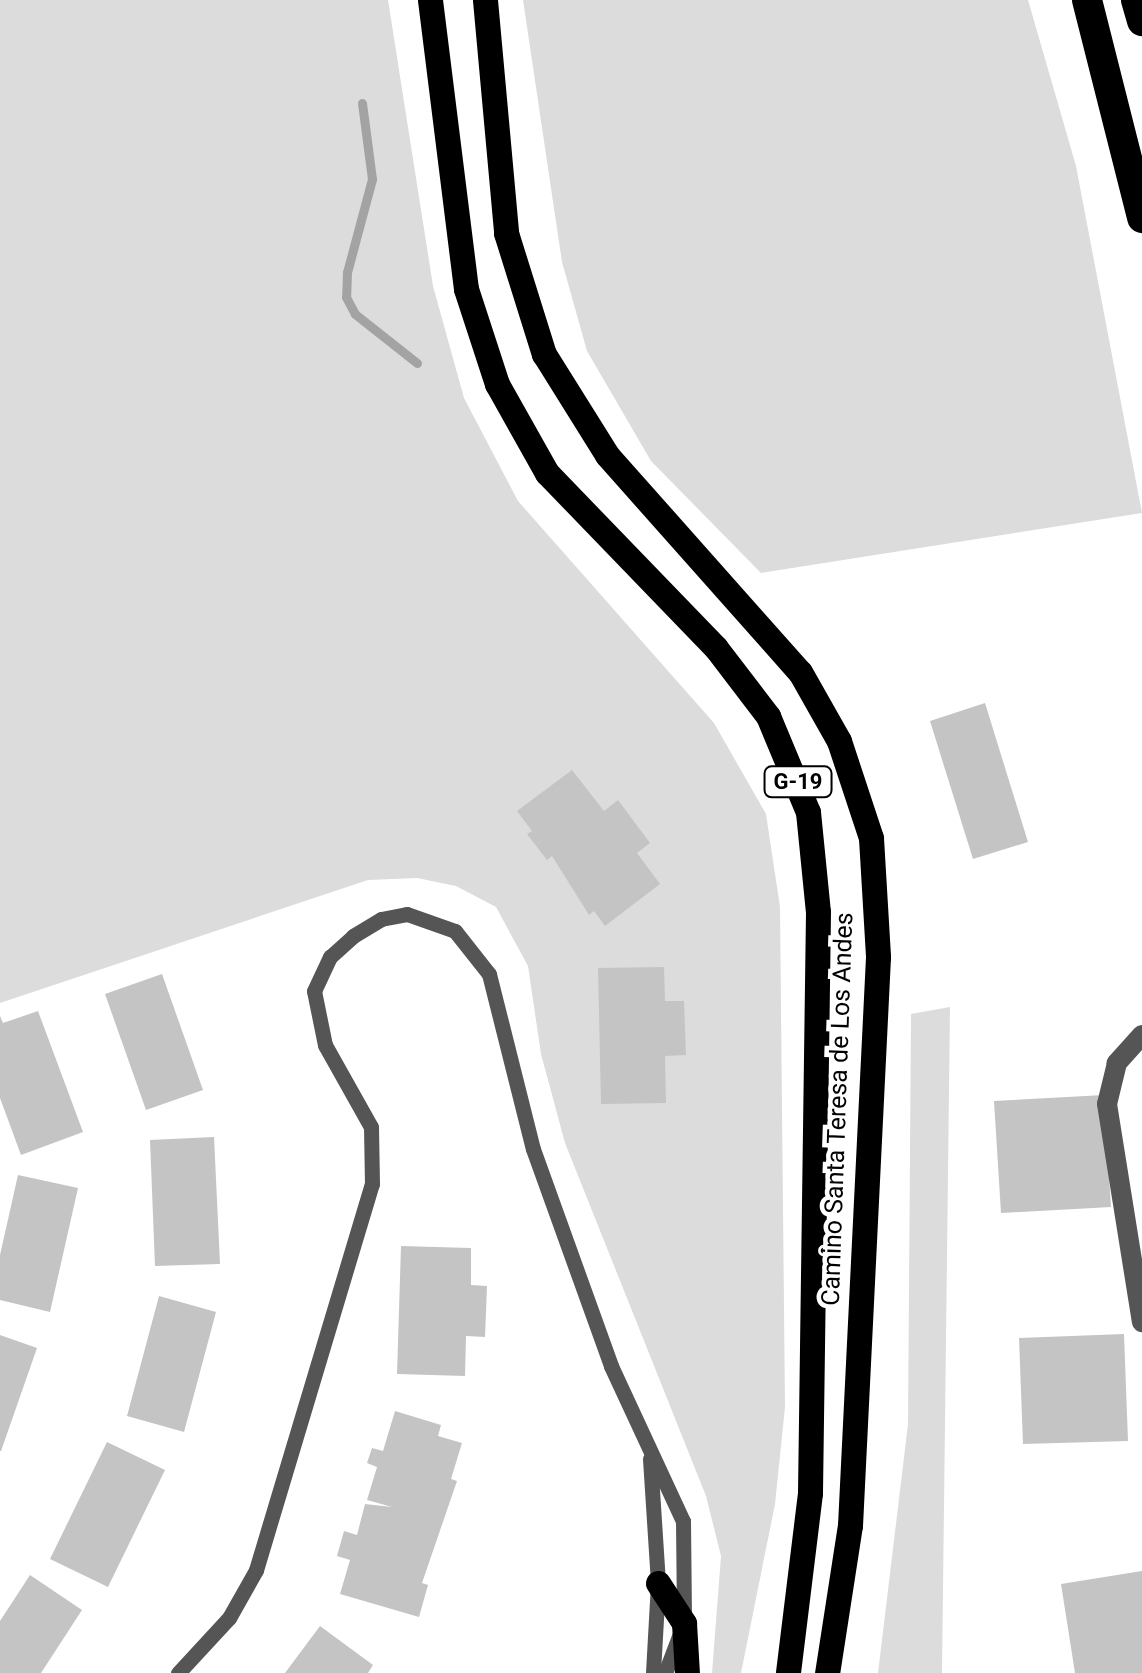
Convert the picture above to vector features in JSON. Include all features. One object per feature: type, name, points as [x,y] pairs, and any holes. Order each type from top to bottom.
[{"type":"highway","points":[[1086,0],[1142,218]]},
{"type":"highway","points":[[1136,0],[1142,21]]},
{"type":"main road","name":"Camino Santa Teresa de Los Andes","points":[[430,0],[466,288],[496,384],[546,473],[716,648],[757,700],[786,749],[808,812],[818,912],[810,1493],[788,1673]]},
{"type":"main road","name":"Camino Santa Teresa de Los Andes","points":[[485,0],[506,232],[544,354],[607,455],[800,672],[839,741],[871,838],[878,957],[850,1525],[827,1673]]},
{"type":"main road","points":[[658,1584],[684,1623],[686,1673]]},
{"type":"street","points":[[1142,1035],[1117,1063],[1107,1104],[1142,1322]]},
{"type":"lane","points":[[178,1673],[229,1618],[256,1570],[365,1211],[371,1128],[324,1045],[314,991],[330,957],[380,919],[407,914],[455,931],[489,974],[518,1106],[650,1460],[683,1521],[684,1623],[665,1673]]},
{"type":"lane","points":[[650,1460],[658,1584],[653,1673]]},
{"type":"shaded area","points":[[0,0],[388,0],[433,286],[464,398],[518,501],[714,723],[766,814],[780,907],[785,1407],[775,1504],[741,1673],[712,1673],[721,1556],[706,1496],[565,1143],[541,1054],[528,966],[496,907],[456,886],[417,878],[368,880],[0,1003]]},
{"type":"shaded area","points":[[523,0],[1028,0],[1076,166],[1142,513],[761,573],[651,461],[587,351],[562,262]]},
{"type":"shaded area","points":[[950,1007],[942,1673],[878,1673],[908,1424],[911,1014]]},
{"type":"building","points":[[985,703],[1028,842],[973,859],[930,721]]},
{"type":"building","points":[[572,770],[604,811],[618,800],[650,843],[637,853],[660,884],[605,926],[594,911],[589,915],[552,856],[547,860],[527,834],[532,831],[517,811]]},
{"type":"building","points":[[664,967],[665,1001],[684,1001],[686,1055],[665,1056],[666,1103],[601,1104],[598,968]]},
{"type":"building","points":[[162,974],[203,1090],[146,1110],[105,994]]},
{"type":"building","points":[[38,1011],[83,1132],[21,1155],[0,1098],[0,1016],[3,1023]]},
{"type":"building","points":[[1104,1095],[1111,1207],[1001,1213],[994,1101]]},
{"type":"building","points":[[214,1137],[220,1264],[155,1266],[150,1140]]},
{"type":"building","points":[[18,1175],[78,1188],[50,1312],[0,1300],[0,1255]]},
{"type":"building","points":[[401,1246],[471,1248],[471,1285],[487,1286],[485,1337],[466,1336],[465,1376],[397,1374]]},
{"type":"building","points":[[159,1296],[216,1312],[184,1432],[127,1416]]},
{"type":"building","points":[[1124,1334],[1128,1441],[1023,1444],[1019,1338]]},
{"type":"building","points":[[0,1335],[37,1348],[1,1451],[0,1451]]},
{"type":"building","points":[[395,1411],[441,1425],[438,1436],[462,1443],[451,1479],[457,1481],[422,1583],[428,1585],[419,1617],[340,1594],[350,1560],[337,1556],[344,1531],[357,1535],[365,1504],[392,1507],[367,1500],[377,1467],[367,1463],[372,1448],[383,1451]]},
{"type":"building","points":[[107,1442],[165,1470],[108,1587],[50,1559]]},
{"type":"building","points":[[1142,1571],[1142,1673],[1075,1673],[1061,1584]]},
{"type":"building","points":[[30,1575],[82,1610],[41,1673],[0,1673],[0,1621]]},
{"type":"building","points":[[320,1626],[373,1665],[368,1673],[285,1673]]},
{"type":"waterway","points":[[362,103],[372,179],[347,272],[346,297],[355,314],[417,363]]}]
